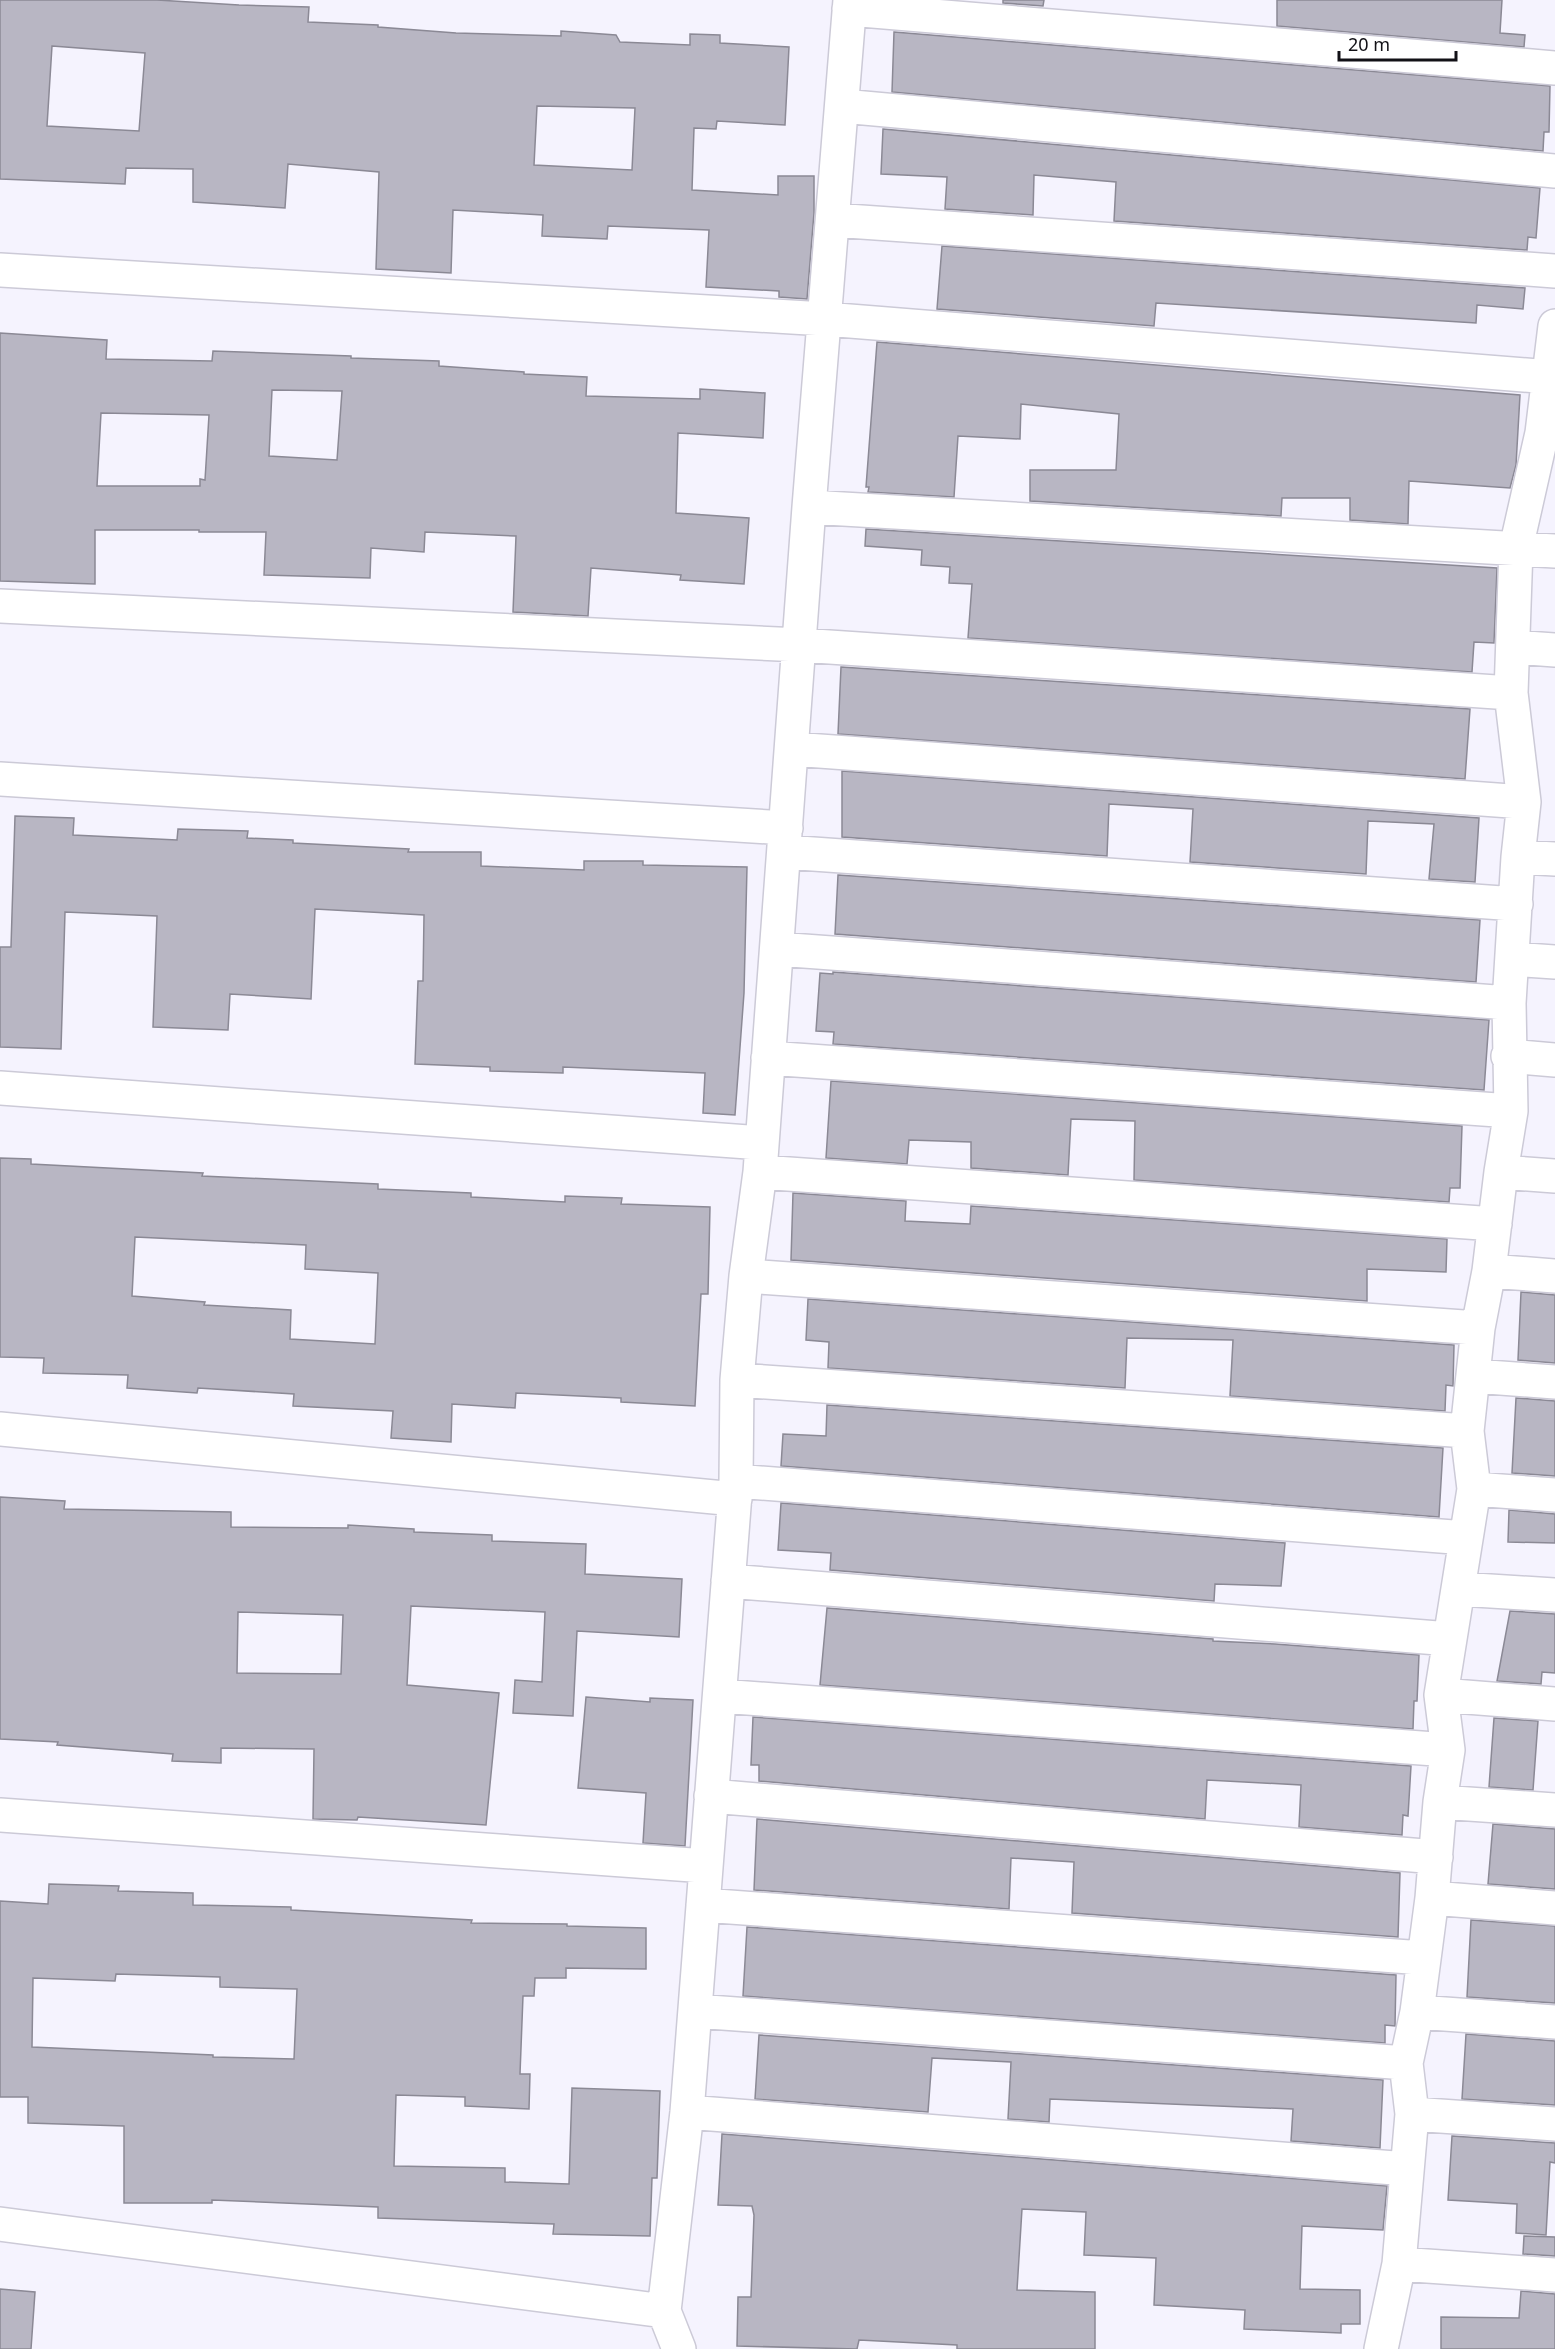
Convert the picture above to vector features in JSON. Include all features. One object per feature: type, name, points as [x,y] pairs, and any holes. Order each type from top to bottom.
[{"type":"street","points":[[678,2348],[664,2311],[687,2112],[735,1490],[737,1380],[746,1276],[761,1158],[809,507],[850,5],[1555,68]]},
{"type":"street","points":[[842,106],[1555,171]]},
{"type":"street","points":[[833,220],[1555,272]]},
{"type":"street","points":[[0,270],[825,319],[1550,377]]},
{"type":"street","points":[[1381,2349],[1399,2264],[1412,2114],[1407,2063],[1417,2012],[1432,1898],[1440,1802],[1448,1750],[1442,1695],[1474,1489],[1467,1431],[1478,1328],[1489,1271],[1511,1111],[1508,1056],[1509,1003],[1518,857],[1524,802],[1511,693],[1516,548],[1549,433],[1550,377],[1555,326]]},
{"type":"street","points":[[809,507],[1555,550]]},
{"type":"street","points":[[0,606],[800,645],[1511,693]]},
{"type":"street","points":[[1514,647],[1555,651]]},
{"type":"street","points":[[792,749],[1524,802]]},
{"type":"street","points":[[0,779],[785,840],[1516,904]]},
{"type":"street","points":[[1518,857],[1555,859]]},
{"type":"street","points":[[777,949],[1509,1003]]},
{"type":"street","points":[[1512,959],[1555,962]]},
{"type":"street","points":[[1508,1056],[1555,1060]]},
{"type":"street","points":[[768,1058],[1511,1111]]},
{"type":"street","points":[[0,1088],[1495,1224]]},
{"type":"street","points":[[1501,1172],[1555,1176]]},
{"type":"street","points":[[1489,1271],[1555,1276]]},
{"type":"street","points":[[746,1276],[1478,1328]]},
{"type":"street","points":[[1474,1376],[1555,1382]]},
{"type":"street","points":[[737,1380],[1467,1431]]},
{"type":"street","points":[[0,1429],[735,1490],[1466,1538]]},
{"type":"street","points":[[1474,1489],[1555,1495]]},
{"type":"street","points":[[728,1581],[1449,1639]]},
{"type":"street","points":[[1459,1589],[1555,1595]]},
{"type":"street","points":[[1442,1695],[1555,1704]]},
{"type":"street","points":[[720,1696],[1448,1750]]},
{"type":"street","points":[[711,1796],[1436,1857]]},
{"type":"street","points":[[1440,1802],[1555,1810]]},
{"type":"street","points":[[0,1815],[706,1866]]},
{"type":"street","points":[[1432,1898],[1555,1908]]},
{"type":"street","points":[[703,1905],[1423,1958]]},
{"type":"street","points":[[695,2011],[1407,2063]]},
{"type":"street","points":[[1417,2012],[1555,2022]]},
{"type":"street","points":[[687,2112],[1407,2169]]},
{"type":"street","points":[[1412,2114],[1555,2124]]},
{"type":"street","points":[[0,2224],[664,2311]]},
{"type":"street","points":[[1399,2264],[1555,2275]]},
{"type":"building","points":[[0,0],[157,0],[309,7],[308,22],[378,25],[378,27],[456,33],[561,36],[561,31],[616,35],[620,42],[690,45],[690,34],[720,35],[720,43],[789,47],[785,125],[717,121],[716,129],[694,128],[692,190],[778,195],[778,176],[814,176],[814,213],[807,299],[779,297],[779,291],[706,287],[709,230],[608,226],[607,239],[542,236],[543,215],[453,210],[451,273],[376,269],[379,172],[288,164],[285,208],[193,202],[193,169],[126,168],[125,184],[0,179]],"holes":[[[52,46],[145,53],[139,131],[47,126]],[[537,106],[635,108],[632,170],[534,165]]]},
{"type":"building","points":[[1003,0],[1044,0],[1043,6],[1003,3]]},
{"type":"building","points":[[1277,0],[1502,0],[1500,33],[1525,35],[1524,47],[1277,26]]},
{"type":"building","points":[[894,32],[1550,86],[1549,132],[1544,132],[1543,151],[892,92]]},
{"type":"building","points":[[883,129],[1540,188],[1536,238],[1528,237],[1527,250],[1114,221],[1116,182],[1034,175],[1033,215],[945,209],[947,177],[881,174]]},
{"type":"building","points":[[942,246],[1525,288],[1523,309],[1477,305],[1476,323],[1156,303],[1154,326],[937,309]]},
{"type":"building","points":[[0,333],[107,340],[106,359],[212,361],[213,351],[351,356],[351,358],[439,361],[439,366],[587,377],[586,396],[700,399],[700,389],[765,393],[763,438],[678,433],[676,513],[749,518],[744,584],[680,580],[681,575],[591,568],[588,616],[513,612],[516,536],[425,532],[424,552],[371,548],[370,578],[264,575],[266,532],[199,532],[199,530],[95,530],[95,584],[0,581]],"holes":[[[272,390],[342,391],[337,460],[269,456]],[[101,413],[209,415],[205,480],[200,479],[200,486],[97,486]]]},
{"type":"building","points":[[877,342],[1520,395],[1516,465],[1510,488],[1409,481],[1408,524],[1350,520],[1350,498],[1282,498],[1281,516],[1030,501],[1030,470],[1116,470],[1119,414],[1021,404],[1020,439],[958,436],[954,497],[868,492],[869,487],[866,487]]},
{"type":"building","points":[[866,529],[1497,568],[1494,643],[1474,642],[1472,672],[968,638],[972,584],[949,583],[950,567],[921,565],[922,550],[865,546]]},
{"type":"building","points":[[841,667],[1470,709],[1465,779],[838,734]]},
{"type":"building","points":[[842,771],[1479,818],[1475,882],[1429,879],[1434,824],[1368,821],[1366,874],[1190,862],[1193,809],[1109,804],[1107,856],[842,837]]},
{"type":"building","points":[[15,816],[74,818],[73,835],[177,840],[178,829],[248,831],[247,838],[293,840],[293,843],[409,849],[408,852],[481,852],[481,866],[584,870],[584,861],[643,861],[643,865],[747,867],[744,993],[735,1115],[703,1113],[705,1073],[563,1067],[563,1073],[490,1071],[490,1067],[415,1064],[418,981],[423,981],[424,915],[315,909],[311,999],[230,994],[228,1030],[153,1027],[157,916],[65,912],[61,1049],[0,1047],[0,947],[11,947]]},
{"type":"building","points":[[838,875],[1480,920],[1476,982],[835,934]]},
{"type":"building","points":[[833,972],[1489,1020],[1484,1090],[833,1044],[834,1032],[816,1031],[820,973],[833,974]]},
{"type":"building","points":[[831,1081],[1462,1126],[1460,1188],[1450,1188],[1449,1202],[1134,1180],[1135,1121],[1071,1119],[1068,1175],[971,1168],[971,1142],[909,1140],[907,1164],[826,1158]]},
{"type":"building","points":[[0,1158],[31,1159],[31,1164],[203,1173],[202,1176],[378,1184],[378,1189],[471,1193],[471,1197],[565,1202],[565,1196],[622,1198],[621,1204],[710,1207],[708,1294],[701,1294],[695,1406],[621,1402],[621,1398],[516,1393],[515,1408],[452,1404],[451,1442],[391,1438],[393,1411],[293,1406],[294,1394],[198,1388],[197,1393],[127,1388],[128,1375],[43,1373],[44,1358],[0,1357]],"holes":[[[135,1237],[306,1245],[305,1269],[378,1273],[375,1344],[290,1339],[291,1310],[204,1305],[205,1302],[132,1296]]]},
{"type":"building","points":[[793,1193],[906,1201],[905,1221],[970,1224],[971,1206],[1447,1239],[1446,1272],[1367,1269],[1367,1301],[791,1260]]},
{"type":"building","points":[[1521,1292],[1555,1295],[1555,1363],[1518,1360]]},
{"type":"building","points":[[808,1299],[1454,1345],[1453,1386],[1446,1385],[1445,1411],[1230,1396],[1233,1340],[1127,1338],[1125,1388],[828,1368],[829,1342],[806,1340]]},
{"type":"building","points":[[1516,1398],[1555,1401],[1555,1476],[1512,1473]]},
{"type":"building","points":[[827,1405],[1443,1448],[1439,1517],[781,1466],[783,1434],[826,1436]]},
{"type":"building","points":[[0,1497],[65,1501],[64,1509],[231,1512],[231,1527],[348,1528],[348,1525],[414,1529],[414,1532],[492,1535],[492,1541],[586,1544],[585,1574],[682,1579],[679,1637],[577,1631],[573,1716],[513,1713],[515,1680],[542,1682],[545,1612],[411,1606],[407,1685],[499,1693],[486,1825],[358,1817],[357,1820],[313,1819],[314,1749],[221,1748],[221,1763],[172,1761],[173,1754],[57,1745],[58,1742],[0,1739]],"holes":[[[238,1612],[343,1615],[341,1674],[237,1673]]]},
{"type":"building","points":[[781,1503],[1285,1543],[1281,1586],[1215,1584],[1214,1601],[830,1570],[831,1553],[778,1550]]},
{"type":"building","points":[[1509,1510],[1555,1514],[1555,1543],[1508,1542]]},
{"type":"building","points":[[827,1608],[1213,1639],[1213,1641],[1419,1655],[1413,1729],[820,1685]]},
{"type":"building","points":[[1510,1611],[1555,1614],[1555,1673],[1542,1672],[1541,1684],[1497,1681]]},
{"type":"building","points":[[586,1697],[650,1702],[650,1698],[693,1700],[685,1846],[643,1843],[646,1793],[578,1788]]},
{"type":"building","points":[[753,1717],[1411,1766],[1408,1816],[1403,1815],[1402,1835],[1299,1827],[1301,1785],[1207,1780],[1205,1819],[759,1781],[759,1765],[751,1765]]},
{"type":"building","points":[[1494,1718],[1538,1721],[1533,1790],[1489,1787]]},
{"type":"building","points":[[757,1819],[1400,1873],[1398,1937],[1072,1913],[1074,1862],[1011,1858],[1009,1909],[754,1890]]},
{"type":"building","points":[[1493,1824],[1555,1829],[1555,1889],[1488,1884]]},
{"type":"building","points":[[49,1884],[119,1886],[118,1891],[193,1893],[193,1905],[291,1907],[291,1910],[472,1920],[471,1923],[646,1928],[646,1969],[566,1968],[566,1978],[535,1978],[534,1996],[523,1996],[520,2074],[530,2074],[529,2109],[465,2106],[465,2097],[396,2095],[394,2166],[505,2168],[505,2182],[569,2184],[572,2088],[660,2091],[657,2178],[652,2178],[650,2236],[553,2234],[554,2224],[378,2218],[378,2207],[212,2200],[212,2203],[124,2203],[124,2126],[28,2123],[28,2097],[0,2097],[0,1901],[48,1904]],"holes":[[[116,1974],[220,1977],[220,1987],[297,1989],[294,2059],[32,2047],[33,1978],[115,1981]]]},
{"type":"building","points":[[1471,1920],[1555,1926],[1555,2003],[1467,1997]]},
{"type":"building","points":[[747,1927],[1396,1975],[1395,2026],[1385,2025],[1385,2043],[743,1996]]},
{"type":"building","points":[[1466,2034],[1555,2041],[1555,2105],[1462,2099]]},
{"type":"building","points":[[759,2035],[1383,2080],[1380,2148],[1291,2141],[1293,2109],[1050,2099],[1049,2122],[1008,2119],[1011,2062],[932,2058],[928,2112],[755,2099]]},
{"type":"building","points":[[722,2134],[1387,2186],[1383,2230],[1302,2226],[1300,2289],[1360,2290],[1360,2324],[1341,2324],[1341,2333],[1244,2329],[1245,2310],[1154,2305],[1156,2258],[1084,2255],[1086,2212],[1022,2209],[1017,2290],[1095,2292],[1095,2349],[957,2349],[957,2345],[859,2340],[857,2349],[737,2346],[738,2297],[751,2297],[754,2215],[752,2206],[718,2205]]},
{"type":"building","points":[[1452,2136],[1555,2143],[1555,2163],[1550,2162],[1546,2235],[1516,2233],[1517,2204],[1448,2200]]},
{"type":"building","points":[[1524,2236],[1555,2237],[1555,2256],[1523,2254]]},
{"type":"building","points":[[0,2289],[35,2292],[31,2349],[0,2349]]},
{"type":"building","points":[[1521,2291],[1555,2294],[1555,2349],[1441,2349],[1441,2317],[1519,2318]]}]
